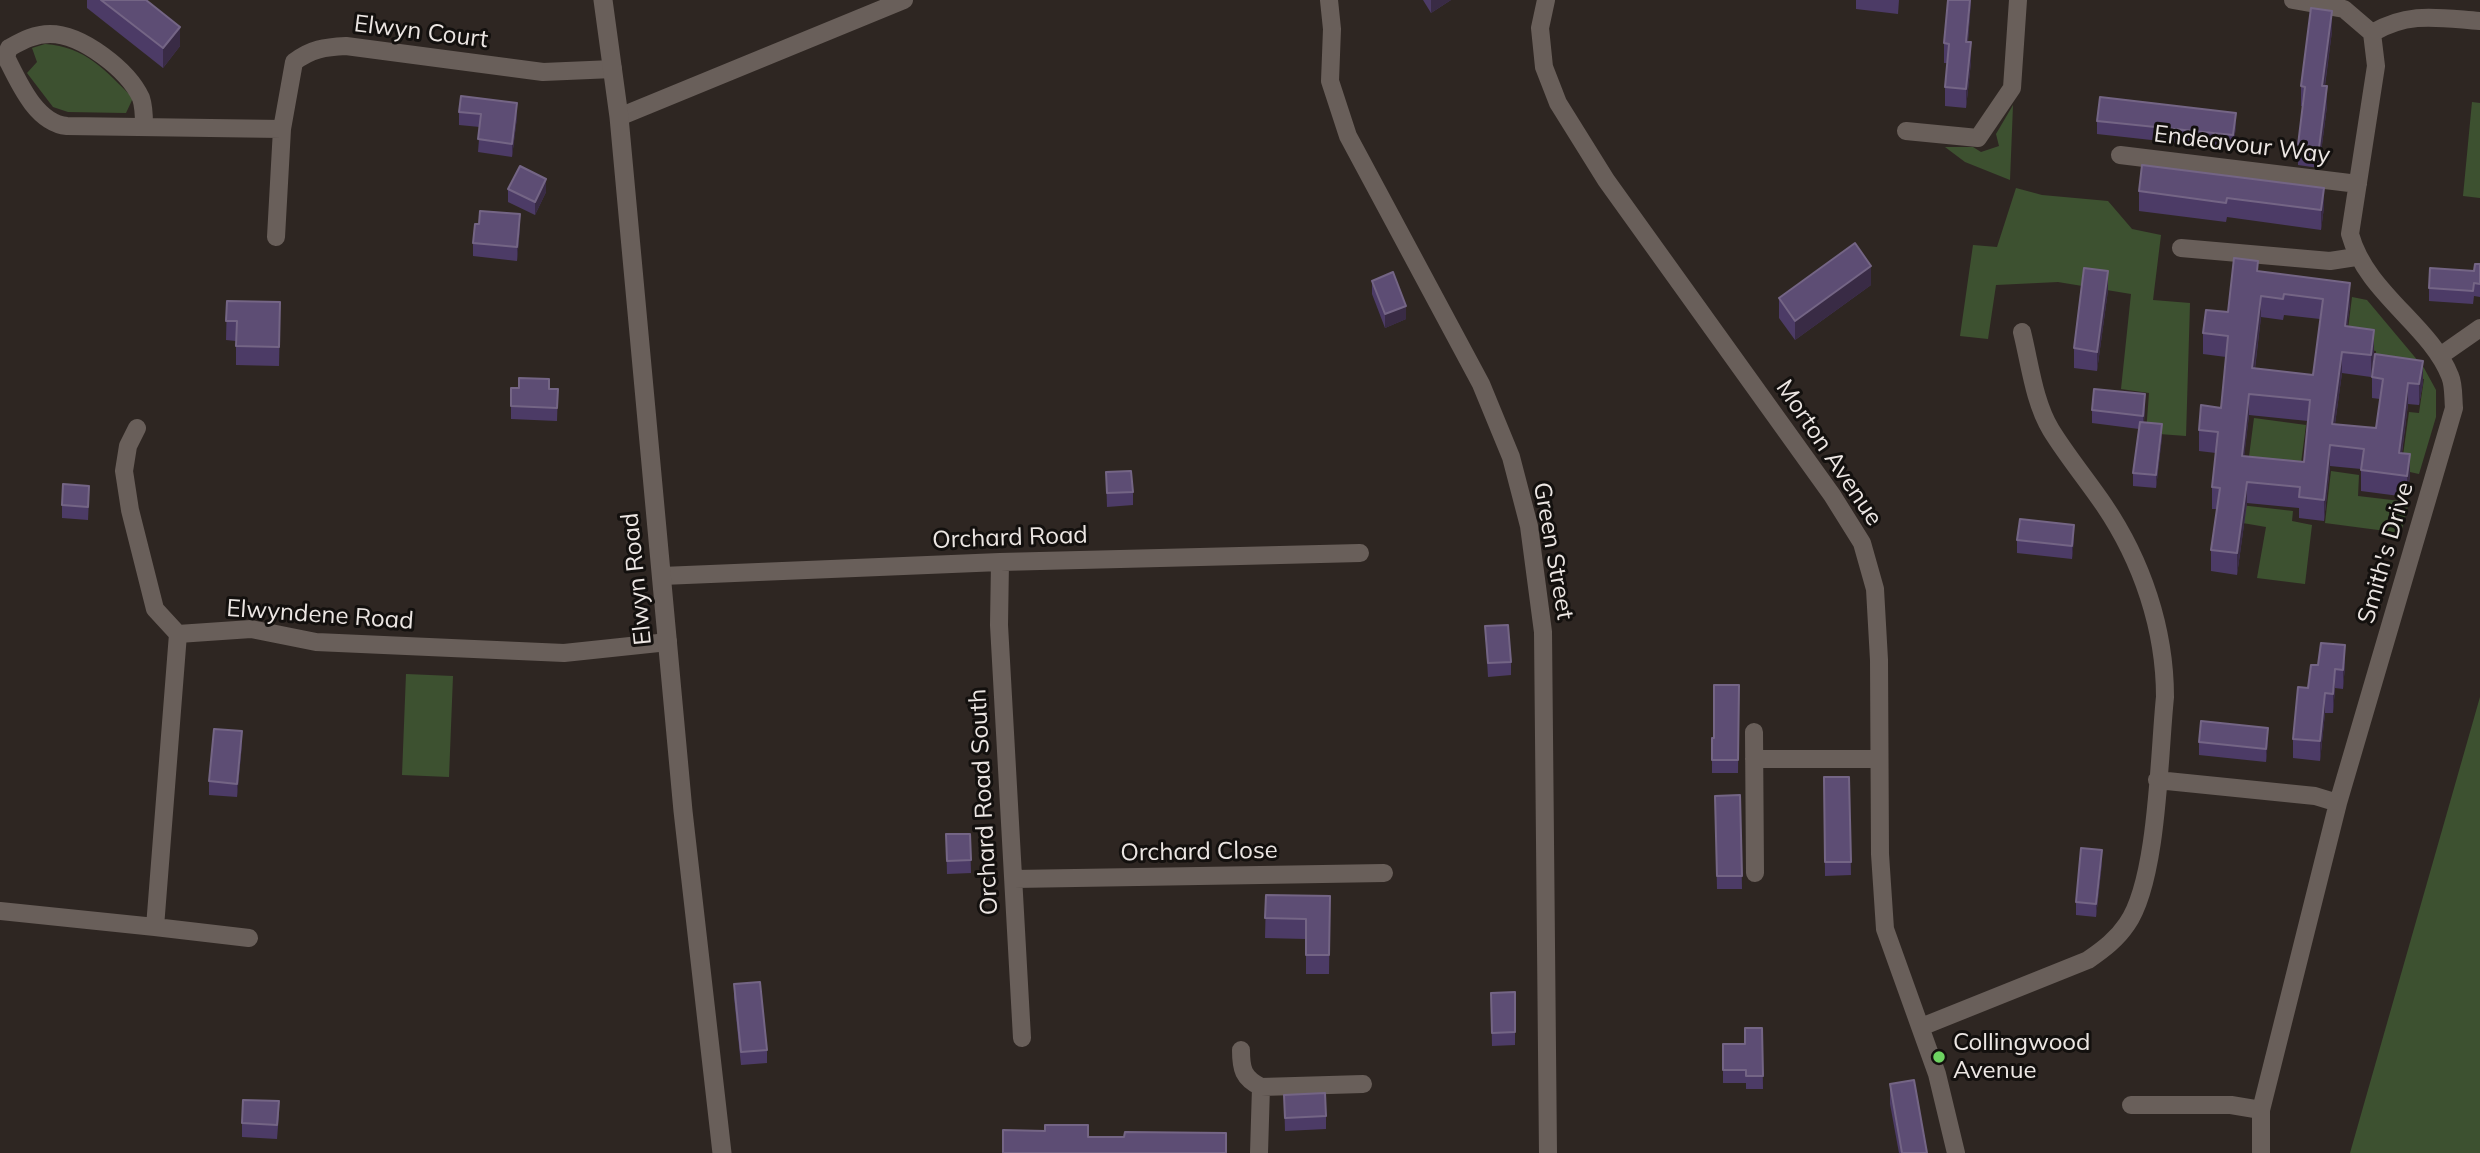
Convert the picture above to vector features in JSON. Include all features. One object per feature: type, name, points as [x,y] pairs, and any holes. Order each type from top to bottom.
[{"type":"street","name":"Elwyn Road","points":[[603,0],[619,117],[698,964],[722,1153]]},
{"type":"street","points":[[619,117],[904,0]]},
{"type":"street","name":"Green Street","points":[[1329,0],[1332,29],[1330,81],[1348,136],[1480,384],[1511,457],[1530,526],[1543,632],[1548,1153]]},
{"type":"street","name":"Morton Avenue","points":[[1546,0],[1540,28],[1544,67],[1558,103],[1606,180],[1832,495],[1862,542],[1875,589],[1879,660],[1877,759],[1885,929],[1937,1074],[1956,1153]]},
{"type":"street","points":[[1906,131],[1978,138],[2012,88],[2018,0]]},
{"type":"street","points":[[2181,248],[2330,261],[2356,257],[2350,234],[2376,66],[2372,33],[2344,9],[2293,0]]},
{"type":"street","points":[[2372,33],[2390,22],[2411,17],[2480,21]]},
{"type":"street","points":[[144,125],[143,106],[131,82],[78,41],[49,34],[32,36],[9,48],[6,57],[14,72],[37,109],[53,125],[282,129]]},
{"type":"street","name":"Elwyn Court","points":[[275,237],[282,129],[294,62],[314,49],[346,46],[543,72],[612,69]]},
{"type":"street","name":"Endeavour Way","points":[[2120,155],[2358,184]]},
{"type":"street","name":"Smith's Drive","points":[[2260,1153],[2261,1110],[2338,803],[2454,408],[2451,377],[2440,356],[2356,257]]},
{"type":"street","points":[[2440,356],[2480,328]]},
{"type":"street","points":[[1921,1027],[2088,960],[2110,945],[2129,922],[2148,875],[2165,675],[2140,568],[2105,507],[2050,429],[2037,397],[2022,332]]},
{"type":"street","points":[[137,428],[128,446],[124,471],[130,510],[155,609],[178,634],[155,927]]},
{"type":"street","name":"Orchard Road","points":[[662,576],[1000,562],[1360,553]]},
{"type":"street","name":"Orchard Road South","points":[[1000,562],[999,625],[1022,1038]]},
{"type":"street","name":"Elwyndene Road","points":[[178,634],[251,629],[316,642],[564,653],[668,642]]},
{"type":"street","points":[[1754,732],[1755,873]]},
{"type":"street","points":[[1754,759],[1877,759]]},
{"type":"street","points":[[2157,780],[2315,796],[2338,803]]},
{"type":"street","name":"Orchard Close","points":[[1014,879],[1384,873]]},
{"type":"street","points":[[0,911],[248,938]]},
{"type":"street","points":[[1241,1050],[1241,1069],[1249,1081],[1261,1087],[1363,1084]]},
{"type":"street","points":[[1259,1153],[1261,1087]]},
{"type":"street","points":[[2131,1105],[2231,1105],[2261,1110]]},
{"type":"green space","points":[[45,44],[72,50],[104,69],[133,98],[126,113],[68,112],[53,107],[27,73],[37,62],[32,48]]},
{"type":"green space","points":[[2472,102],[2480,103],[2480,198],[2463,196]]},
{"type":"green space","points":[[2013,105],[2010,180],[1965,162],[1945,147],[1973,147],[1981,152],[1999,146],[1996,134]]},
{"type":"green space","points":[[2016,188],[2042,195],[2108,201],[2132,229],[2161,235],[2153,300],[2190,303],[2186,436],[2146,433],[2149,393],[2121,389],[2131,294],[2058,282],[1996,285],[1988,339],[1960,336],[1973,245],[1997,247]]},
{"type":"green space","points":[[2352,297],[2367,300],[2424,368],[2436,390],[2436,417],[2419,474],[2401,470],[2409,412],[2419,413],[2424,379],[2375,372],[2376,351],[2346,346]]},
{"type":"green space","points":[[2254,418],[2306,425],[2299,478],[2247,472]]},
{"type":"green space","points":[[2331,471],[2359,475],[2358,496],[2409,502],[2401,533],[2325,523]]},
{"type":"green space","points":[[2240,505],[2293,511],[2292,521],[2312,525],[2305,584],[2257,578],[2266,527],[2237,522]]},
{"type":"green space","points":[[406,674],[453,676],[449,777],[402,775]]},
{"type":"green space","points":[[2480,697],[2480,1153],[2350,1153]]},
{"type":"building","points":[[101,0],[146,0],[180,27],[163,48]]},
{"type":"building","points":[[1948,0],[1970,0],[1966,42],[1971,42],[1966,89],[1945,87],[1949,44],[1944,43]]},
{"type":"building","points":[[2311,8],[2332,11],[2322,86],[2327,86],[2319,148],[2298,145],[2305,87],[2301,86]]},
{"type":"building","points":[[461,96],[517,103],[512,144],[478,139],[481,114],[459,112]]},
{"type":"building","points":[[2100,97],[2236,113],[2233,135],[2097,121]]},
{"type":"building","points":[[2142,165],[2324,188],[2321,210],[2227,198],[2226,203],[2139,191]]},
{"type":"building","points":[[520,166],[546,179],[535,202],[508,189]]},
{"type":"building","points":[[480,211],[520,214],[517,247],[473,243],[475,224],[479,224]]},
{"type":"building","points":[[1855,243],[1871,266],[1795,321],[1779,298]]},
{"type":"building","points":[[2234,258],[2258,261],[2257,271],[2350,283],[2345,326],[2374,330],[2371,355],[2342,352],[2332,424],[2376,428],[2383,379],[2372,377],[2375,354],[2423,361],[2419,384],[2408,383],[2399,453],[2410,454],[2407,476],[2361,470],[2364,449],[2330,445],[2324,500],[2299,497],[2300,487],[2247,482],[2237,553],[2211,550],[2220,488],[2212,487],[2218,432],[2199,430],[2201,405],[2221,408],[2228,336],[2203,333],[2206,310],[2228,312]],"holes":[[[2284,294],[2323,299],[2313,375],[2252,368],[2261,296],[2283,299]],[[2249,394],[2310,400],[2304,462],[2242,456]]]},
{"type":"building","points":[[2475,264],[2480,264],[2480,284],[2474,283],[2473,291],[2429,288],[2430,268],[2474,271]]},
{"type":"building","points":[[2084,268],[2108,271],[2097,352],[2074,348]]},
{"type":"building","points":[[1393,272],[1406,306],[1385,314],[1372,281]]},
{"type":"building","points":[[227,301],[280,302],[279,347],[236,346],[237,321],[226,321]]},
{"type":"building","points":[[519,378],[549,379],[549,389],[558,389],[557,408],[511,406],[511,388],[519,388]]},
{"type":"building","points":[[2094,389],[2145,394],[2143,416],[2092,410]]},
{"type":"building","points":[[2140,422],[2162,424],[2156,475],[2133,473]]},
{"type":"building","points":[[1131,471],[1133,492],[1107,493],[1106,472]]},
{"type":"building","points":[[63,484],[89,486],[88,507],[62,505]]},
{"type":"building","points":[[2020,519],[2074,525],[2072,546],[2017,540]]},
{"type":"building","points":[[1508,625],[1511,662],[1488,663],[1485,626]]},
{"type":"building","points":[[2321,643],[2345,645],[2343,670],[2335,669],[2333,694],[2325,693],[2320,741],[2293,739],[2298,687],[2308,688],[2311,665],[2318,665]]},
{"type":"building","points":[[1714,685],[1739,685],[1738,760],[1712,760]]},
{"type":"building","points":[[2201,721],[2268,728],[2266,749],[2199,742]]},
{"type":"building","points":[[214,729],[242,731],[237,784],[209,781]]},
{"type":"building","points":[[1824,777],[1849,777],[1851,862],[1825,862]]},
{"type":"building","points":[[1740,795],[1742,876],[1717,876],[1715,796]]},
{"type":"building","points":[[946,834],[970,834],[971,860],[947,861]]},
{"type":"building","points":[[2081,848],[2102,850],[2096,904],[2076,902]]},
{"type":"building","points":[[1266,895],[1330,896],[1329,955],[1306,955],[1306,919],[1265,918]]},
{"type":"building","points":[[760,982],[767,1050],[741,1052],[734,984]]},
{"type":"building","points":[[1515,992],[1515,1032],[1492,1033],[1491,993]]},
{"type":"building","points":[[1745,1028],[1762,1028],[1763,1076],[1746,1076],[1746,1070],[1723,1070],[1723,1044],[1745,1044]]},
{"type":"building","points":[[1914,1080],[1927,1153],[1902,1153],[1890,1084]]},
{"type":"building","points":[[1325,1093],[1326,1116],[1285,1118],[1284,1095]]},
{"type":"building","points":[[243,1100],[279,1101],[277,1125],[242,1123]]},
{"type":"building","points":[[1045,1125],[1088,1125],[1088,1137],[1124,1137],[1125,1132],[1226,1133],[1226,1153],[1003,1153],[1003,1130],[1045,1131]]},
{"type":"place","name":"Collingwood Avenue","points":[[1939,1057]]}]
